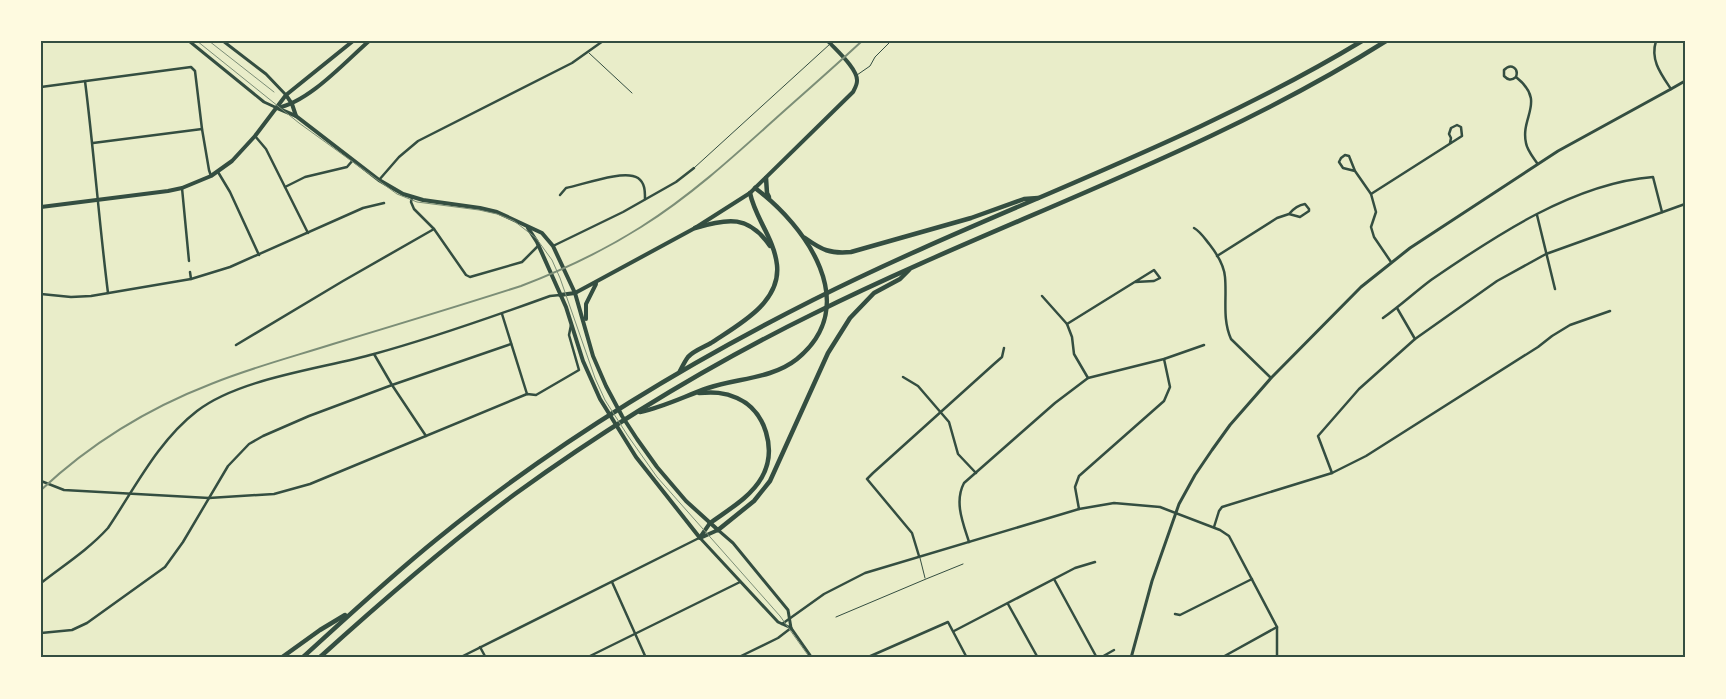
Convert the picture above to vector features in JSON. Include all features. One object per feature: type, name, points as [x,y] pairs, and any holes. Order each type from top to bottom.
[{"type":"highway","points":[[302,658],[354,610],[465,517],[552,453],[604,418],[680,372],[814,299],[918,250],[1177,138],[1231,112],[1362,41]]},
{"type":"highway","points":[[319,658],[420,569],[514,495],[610,429],[708,370],[812,314],[911,267],[1188,146],[1270,106],[1386,41]]},
{"type":"highway","points":[[766,178],[767,193],[771,201]]},
{"type":"highway","points":[[636,413],[658,408],[678,398],[709,388],[761,376],[782,368],[797,359],[810,346],[819,332],[825,318],[828,300],[822,269],[803,237],[771,201],[755,188]]},
{"type":"highway","points":[[680,372],[688,357],[748,317],[765,302],[772,292],[777,276],[777,265],[770,238],[753,207],[750,193]]},
{"type":"highway","points":[[803,237],[826,251],[851,252],[971,218],[1024,199],[1042,198]]},
{"type":"highway","points":[[695,228],[723,220],[740,221],[762,234],[773,250]]},
{"type":"highway","points":[[718,530],[754,501],[770,481],[828,353],[850,318],[874,293],[900,279],[911,267]]},
{"type":"highway","points":[[695,393],[721,393],[746,403],[762,422],[769,444],[766,468],[757,484],[739,502],[710,523]]},
{"type":"highway","points":[[282,658],[320,630],[354,610]]},
{"type":"main road","points":[[41,207],[182,188],[211,176],[238,155],[286,95],[354,41]]},
{"type":"main road","points":[[277,108],[292,104],[309,93],[369,41]]},
{"type":"main road","points":[[560,295],[575,292],[597,282],[695,228],[750,193],[766,178],[853,92],[857,75],[829,42]]},
{"type":"main road","points":[[286,95],[292,104],[296,116]]},
{"type":"main road","points":[[277,108],[296,116],[379,180],[398,192],[412,197],[497,212],[542,233],[553,246],[575,292],[593,356],[606,386],[637,439],[657,467],[686,501],[718,530],[700,538]]},
{"type":"main road","points":[[526,226],[538,245],[554,280],[583,360],[600,399],[624,439],[657,485],[700,538]]},
{"type":"main road","points":[[586,328],[586,304],[597,282]]},
{"type":"main road","points":[[700,538],[710,523]]},
{"type":"street","points":[[189,41],[264,102],[277,108]]},
{"type":"street","points":[[223,41],[266,74],[286,95]]},
{"type":"street","points":[[379,180],[399,157],[418,142],[572,63],[603,41]]},
{"type":"street","points":[[1656,41],[1655,62],[1672,90]]},
{"type":"street","points":[[1516,77],[1508,80],[1504,76],[1504,70],[1508,66],[1516,69],[1516,77],[1530,93],[1532,104],[1525,135],[1526,144],[1537,163]]},
{"type":"street","points":[[41,87],[191,67],[195,71],[202,129],[211,176]]},
{"type":"street","points":[[1131,658],[1152,581],[1175,512],[1195,475],[1230,426],[1272,378],[1338,309],[1391,262],[1465,210],[1537,163],[1672,90],[1685,80]]},
{"type":"street","points":[[85,81],[108,294]]},
{"type":"street","points":[[1371,194],[1462,136],[1461,128],[1457,125],[1451,128],[1449,134],[1451,138],[1450,143]]},
{"type":"street","points":[[93,143],[202,129]]},
{"type":"street","points":[[255,136],[266,149],[308,233]]},
{"type":"street","points":[[1355,171],[1343,168],[1339,162],[1341,158],[1346,155],[1349,156],[1355,171],[1371,194],[1376,212],[1371,227],[1374,237],[1391,262]]},
{"type":"street","points":[[285,187],[305,176],[347,167],[353,160]]},
{"type":"street","points":[[553,246],[599,224],[676,182],[694,168]]},
{"type":"street","points":[[218,172],[230,192],[259,255]]},
{"type":"street","points":[[560,195],[566,188],[630,174],[639,178],[644,186],[645,199]]},
{"type":"street","points":[[1383,318],[1430,281],[1486,244],[1537,214],[1585,192],[1613,183],[1653,177],[1662,212]]},
{"type":"street","points":[[182,188],[189,260]]},
{"type":"street","points":[[412,197],[411,202],[414,209],[434,229],[466,275],[470,277],[522,262],[538,245]]},
{"type":"street","points":[[41,294],[77,297],[108,294],[191,278],[230,267],[363,208],[384,203]]},
{"type":"street","points":[[1217,256],[1277,218],[1290,214],[1300,216],[1309,211],[1309,208],[1305,204],[1293,209],[1290,214]]},
{"type":"street","points":[[1332,473],[1318,436],[1359,389],[1415,338],[1497,281],[1546,254],[1685,204]]},
{"type":"street","points":[[1537,214],[1555,289]]},
{"type":"street","points":[[1194,228],[1199,231],[1223,267],[1227,331],[1243,352],[1272,378]]},
{"type":"street","points":[[236,345],[434,229]]},
{"type":"street","points":[[1067,324],[1154,270],[1160,278],[1154,282],[1135,282]]},
{"type":"street","points":[[190,272],[191,278]]},
{"type":"street","points":[[41,583],[85,551],[98,539],[108,528],[144,473],[171,437],[183,423],[211,402],[258,383],[374,354],[502,314],[550,296],[560,295]]},
{"type":"street","points":[[1042,296],[1067,324],[1072,337],[1074,354],[1088,378]]},
{"type":"street","points":[[1397,308],[1415,338]]},
{"type":"street","points":[[1214,527],[1219,511],[1228,504],[1332,473],[1366,456],[1570,324],[1610,311]]},
{"type":"street","points":[[502,314],[527,394]]},
{"type":"street","points":[[41,481],[64,490],[209,498],[274,494],[310,484],[527,394],[536,395],[579,370],[569,335],[571,323]]},
{"type":"street","points":[[41,633],[72,630],[87,624],[165,567],[183,542],[228,466],[249,444],[262,436],[392,385],[511,344]]},
{"type":"street","points":[[969,542],[959,498],[964,483],[1057,401],[1088,378],[1164,359],[1204,345]]},
{"type":"street","points":[[920,556],[912,533],[867,480],[872,473],[1002,357],[1004,348]]},
{"type":"street","points":[[374,354],[426,436]]},
{"type":"street","points":[[1079,509],[1075,487],[1079,476],[1164,401],[1170,387],[1164,359]]},
{"type":"street","points":[[903,377],[918,386],[949,422],[958,454],[976,473]]},
{"type":"street","points":[[782,624],[834,588],[865,573],[1079,509],[1114,503],[1160,507],[1214,527],[1229,536],[1277,628],[1277,658]]},
{"type":"street","points":[[718,530],[733,544],[788,610],[791,628],[812,658]]},
{"type":"street","points":[[459,658],[700,538],[778,622],[791,628]]},
{"type":"street","points":[[954,632],[1075,568],[1095,562]]},
{"type":"street","points":[[1054,579],[1098,658],[1114,650]]},
{"type":"street","points":[[1175,614],[1180,615],[1252,579]]},
{"type":"street","points":[[612,582],[646,658]]},
{"type":"street","points":[[586,658],[740,582]]},
{"type":"street","points":[[1008,604],[1038,658]]},
{"type":"street","points":[[866,658],[948,622],[967,658]]},
{"type":"street","points":[[737,658],[778,638],[791,628]]},
{"type":"street","points":[[1220,658],[1277,628]]},
{"type":"street","points":[[480,647],[486,658]]},
{"type":"lane","points":[[857,75],[870,66],[891,41]]},
{"type":"lane","points":[[694,168],[829,42]]},
{"type":"lane","points":[[588,53],[632,93]]},
{"type":"lane","points":[[920,556],[926,579]]},
{"type":"lane","points":[[836,618],[963,564]]},
{"type":"tram line","points":[[197,41],[299,123],[397,194],[417,202],[497,214],[514,221],[536,238],[552,260],[560,278],[595,378],[605,400],[628,436],[657,477],[780,616],[810,658]]},
{"type":"tram line","points":[[209,41],[274,92]]},
{"type":"railway","points":[[41,490],[80,457],[121,429],[165,404],[188,394],[256,368],[521,286],[567,267],[612,244],[659,215],[710,176],[862,41]]}]
